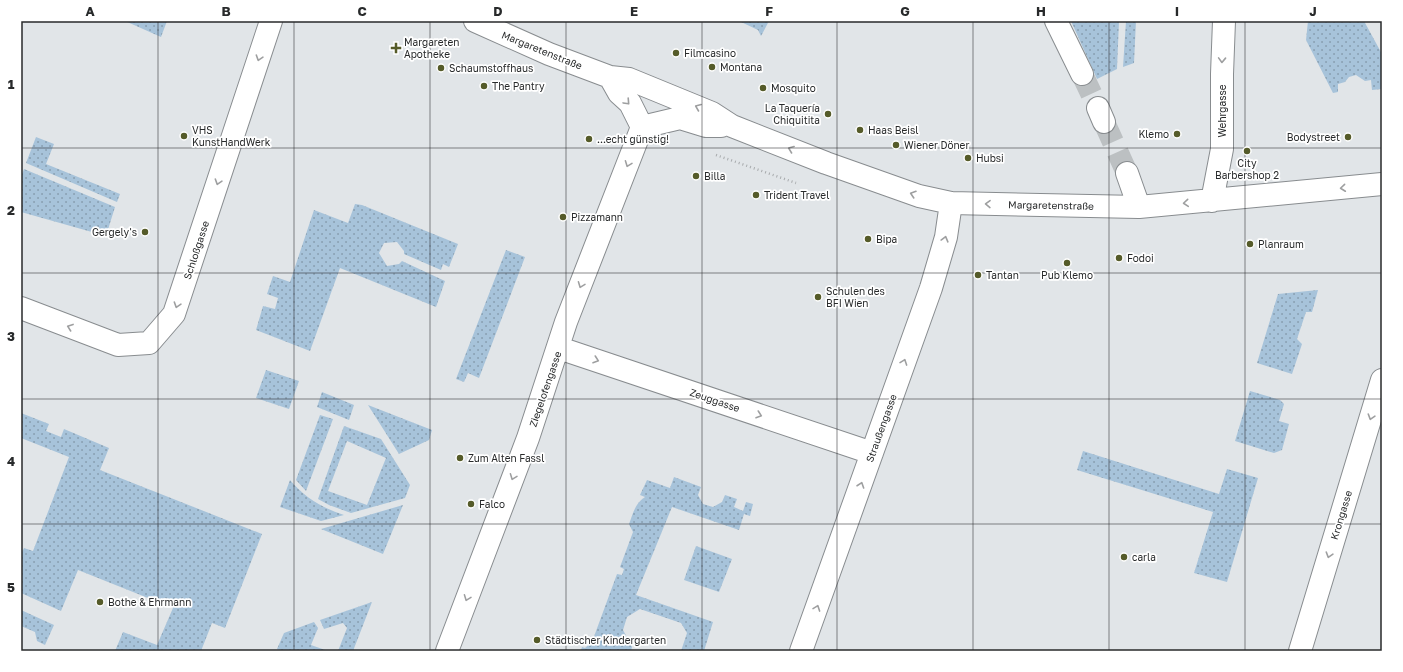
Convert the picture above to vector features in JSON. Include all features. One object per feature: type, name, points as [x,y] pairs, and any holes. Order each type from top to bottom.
[{"type":"street","name":"Schloßgasse","points":[[21,308],[118,345],[149,343],[174,314],[271,21]]},
{"type":"street","name":"Margaretenstraße","points":[[475,21],[549,54],[610,77],[629,79],[712,113],[732,126],[873,180],[919,196],[951,203],[1139,207],[1382,184]]},
{"type":"street","points":[[1056,21],[1082,74]]},
{"type":"street","name":"Wehrgasse","points":[[1212,201],[1222,149],[1224,21]]},
{"type":"street","points":[[610,77],[619,93],[630,103],[642,127]]},
{"type":"street","name":"Margaretenstraße","points":[[642,127],[680,118],[706,126],[732,126]]},
{"type":"street","name":"Ziegelofengasse","points":[[447,651],[528,438],[559,348],[566,322],[642,127]]},
{"type":"street","points":[[1127,173],[1139,207]]},
{"type":"street","name":"Straußengasse","points":[[801,651],[931,288],[946,237],[951,203]]},
{"type":"street","name":"Zeuggasse","points":[[559,348],[872,453]]},
{"type":"street","name":"Krongasse","points":[[1300,651],[1382,380]]},
{"type":"shaded area","points":[[125,21],[167,21],[161,37]]},
{"type":"shaded area","points":[[739,21],[769,21],[761,36],[758,30]]},
{"type":"shaded area","points":[[1071,21],[1119,21],[1117,69],[1097,79]]},
{"type":"shaded area","points":[[1126,21],[1136,21],[1134,63],[1123,67]]},
{"type":"shaded area","points":[[1308,21],[1364,21],[1382,54],[1382,89],[1372,90],[1371,80],[1365,81],[1356,75],[1349,77],[1345,82],[1338,84],[1338,92],[1333,93],[1306,40]]},
{"type":"shaded area","points":[[36,137],[54,144],[46,164],[120,194],[117,202],[26,163]]},
{"type":"shaded area","points":[[24,169],[115,207],[106,236],[21,212],[21,177]]},
{"type":"shaded area","points":[[355,204],[362,205],[458,244],[449,267],[443,264],[441,270],[404,254],[404,251],[397,242],[384,243],[379,253],[387,266],[399,264],[402,261],[445,281],[436,307],[340,268],[310,351],[256,330],[263,306],[275,309],[278,298],[267,294],[273,276],[290,282],[314,210],[348,223]]},
{"type":"shaded area","points":[[506,250],[525,257],[479,378],[468,373],[464,382],[456,379]]},
{"type":"shaded area","points":[[1318,290],[1312,312],[1306,312],[1297,339],[1302,344],[1292,374],[1257,363],[1278,294]]},
{"type":"shaded area","points":[[266,370],[299,381],[289,409],[256,398]]},
{"type":"shaded area","points":[[1250,391],[1280,400],[1284,404],[1279,421],[1289,424],[1282,450],[1274,453],[1235,441]]},
{"type":"shaded area","points":[[322,392],[354,405],[349,420],[317,407]]},
{"type":"shaded area","points":[[368,405],[432,430],[429,440],[399,454]]},
{"type":"shaded area","points":[[21,413],[49,424],[46,431],[61,437],[64,429],[109,448],[100,470],[262,534],[225,628],[212,623],[201,651],[115,651],[123,632],[157,645],[173,608],[78,570],[61,611],[21,593],[21,554],[24,548],[33,551],[69,457],[21,438]]},
{"type":"shaded area","points":[[320,415],[333,419],[306,491],[296,480]]},
{"type":"shaded area","points":[[344,426],[381,439],[410,485],[405,498],[351,513],[329,505],[318,499]],"holes":[[[347,441],[386,458],[367,505],[328,491]]]},
{"type":"shaded area","points":[[1083,451],[1219,494],[1227,469],[1258,478],[1227,582],[1194,573],[1213,512],[1077,470]]},
{"type":"shaded area","points":[[674,477],[701,487],[698,495],[703,504],[713,507],[722,502],[725,495],[737,499],[734,507],[743,511],[746,502],[753,504],[750,516],[744,514],[739,530],[672,507],[636,595],[713,622],[704,651],[681,651],[687,633],[681,623],[640,609],[627,617],[623,630],[632,647],[631,651],[581,650],[582,647],[585,648],[592,642],[617,574],[622,575],[624,569],[620,567],[633,532],[629,524],[639,502],[645,497],[640,495],[647,480],[670,488]]},
{"type":"shaded area","points":[[290,480],[307,497],[328,509],[344,515],[321,521],[280,507]]},
{"type":"shaded area","points":[[403,505],[383,554],[321,529]]},
{"type":"shaded area","points":[[696,546],[732,559],[719,592],[684,580]]},
{"type":"shaded area","points":[[372,602],[353,651],[338,651],[347,628],[343,623],[324,629],[320,620]]},
{"type":"shaded area","points":[[21,610],[54,625],[45,645],[37,641],[35,632],[21,626]]},
{"type":"shaded area","points":[[314,622],[318,628],[311,645],[328,651],[283,651],[277,649],[284,633]]},
{"type":"tunnel","points":[[1082,74],[1098,108]]},
{"type":"tunnel","points":[[1104,122],[1127,173]]},
{"type":"place","name":"Margareten Apotheke","points":[[396,48]]},
{"type":"place","name":"Filmcasino","points":[[676,53]]},
{"type":"place","name":"Montana","points":[[712,67]]},
{"type":"place","name":"Schaumstoffhaus","points":[[441,68]]},
{"type":"place","name":"The Pantry","points":[[484,86]]},
{"type":"place","name":"Mosquito","points":[[763,88]]},
{"type":"place","name":"La Taquería Chiquitita","points":[[828,114]]},
{"type":"place","name":"Haas Beisl","points":[[860,130]]},
{"type":"place","name":"Klemo","points":[[1177,134]]},
{"type":"place","name":"VHS KunstHandWerk","points":[[184,136]]},
{"type":"place","name":"Bodystreet","points":[[1348,137]]},
{"type":"place","name":"...echt günstig!","points":[[589,139]]},
{"type":"place","name":"Wiener Döner","points":[[896,145]]},
{"type":"place","name":"City Barbershop 2","points":[[1247,151]]},
{"type":"place","name":"Hubsi","points":[[968,158]]},
{"type":"place","name":"Billa","points":[[696,176]]},
{"type":"place","name":"Trident Travel","points":[[756,195]]},
{"type":"place","name":"Pizzamann","points":[[563,217]]},
{"type":"place","name":"Gergely's","points":[[145,232]]},
{"type":"place","name":"Bipa","points":[[868,239]]},
{"type":"place","name":"Planraum","points":[[1250,244]]},
{"type":"place","name":"Fodoi","points":[[1119,258]]},
{"type":"place","name":"Pub Klemo","points":[[1067,263]]},
{"type":"place","name":"Tantan","points":[[978,275]]},
{"type":"place","name":"Schulen des BFI Wien","points":[[818,297]]},
{"type":"place","name":"Zum Alten Fassl","points":[[460,458]]},
{"type":"place","name":"Falco","points":[[471,504]]},
{"type":"place","name":"carla","points":[[1124,557]]},
{"type":"place","name":"Bothe & Ehrmann","points":[[100,602]]},
{"type":"place","name":"Städtischer Kindergarten","points":[[537,640]]}]
